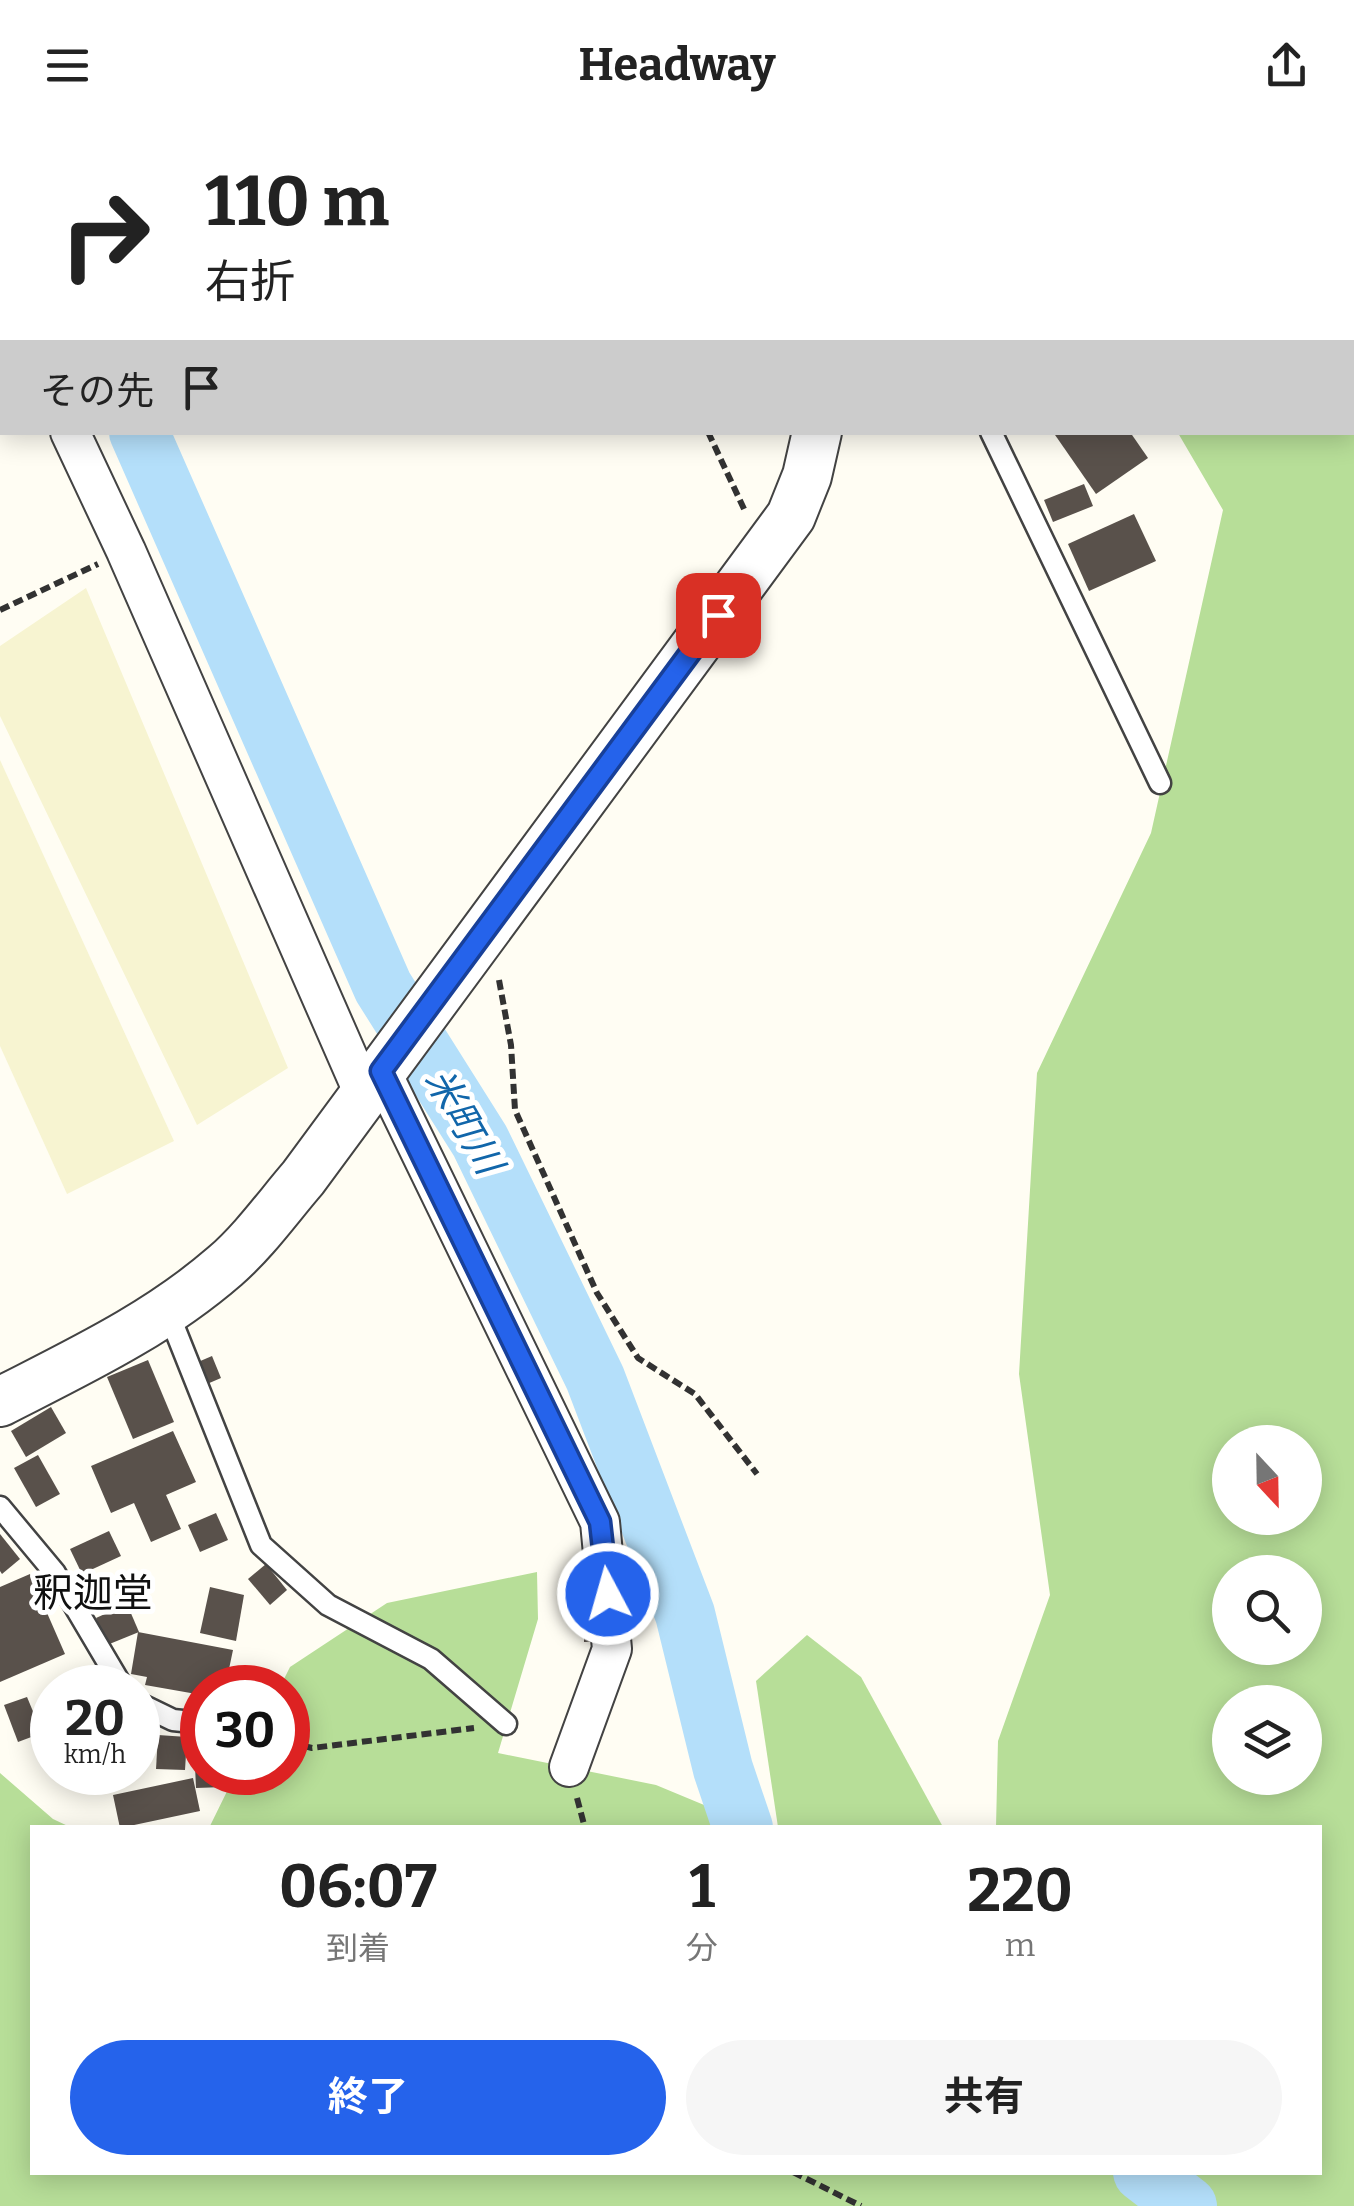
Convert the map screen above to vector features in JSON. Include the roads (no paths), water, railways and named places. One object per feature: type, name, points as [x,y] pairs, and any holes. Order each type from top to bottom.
[{"type":"street","points":[[71,435],[378,1076],[600,1522],[612,1649],[569,1766]]},
{"type":"street","points":[[0,1402],[106,1349],[168,1312],[229,1263],[303,1178],[791,516],[807,476],[816,435]]},
{"type":"lane","points":[[992,435],[1160,784]]},
{"type":"lane","points":[[168,1312],[261,1545],[328,1605],[431,1659],[506,1724]]},
{"type":"lane","points":[[0,1507],[55,1573],[109,1665]]},
{"type":"waterway","name":"米町川","points":[[140,435],[383,987],[480,1141],[595,1378],[685,1614],[723,1769],[742,1825]]},
{"type":"waterway","name":"米町川","points":[[1147,2175],[1187,2206]]},
{"type":"district","name":"釈迦堂","points":[[93,1594]]}]
